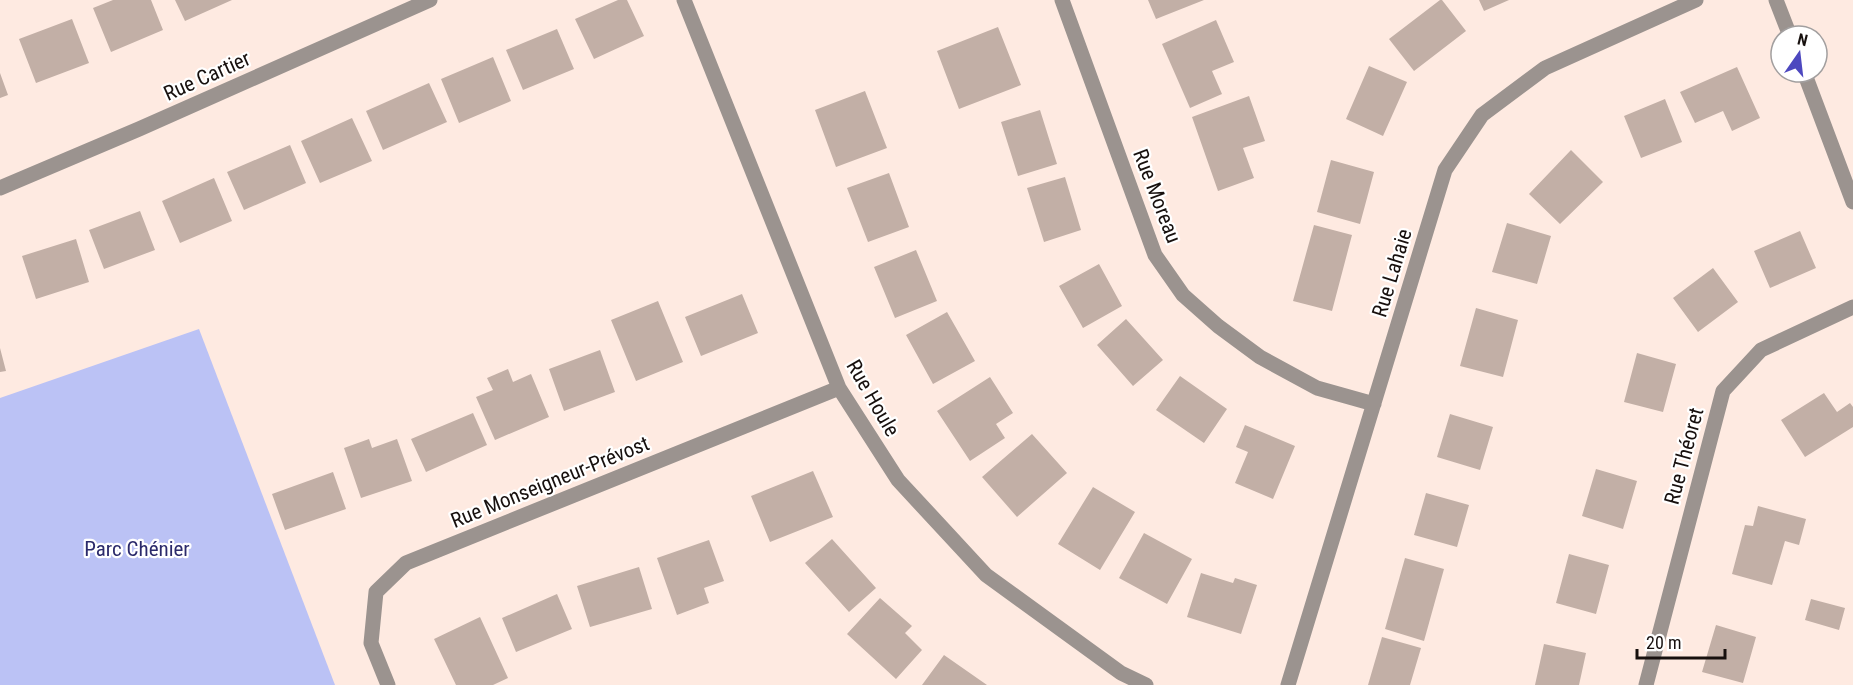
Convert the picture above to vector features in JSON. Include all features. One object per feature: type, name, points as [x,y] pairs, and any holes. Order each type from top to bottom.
[{"type":"street","name":"Rue Cartier","points":[[0,188],[429,0]]},
{"type":"street","name":"Rue Houle","points":[[684,0],[839,388],[898,480],[986,575],[1121,673],[1146,685]]},
{"type":"street","name":"Rue Moreau","points":[[1062,0],[1155,255],[1183,295],[1218,326],[1260,357],[1317,388],[1374,404]]},
{"type":"street","name":"Rue Lahaie","points":[[1288,685],[1445,170],[1482,115],[1545,68],[1696,0]]},
{"type":"street","points":[[1776,0],[1785,24]]},
{"type":"street","points":[[1809,84],[1853,202]]},
{"type":"street","name":"Rue Théoret","points":[[1646,685],[1723,391],[1761,350],[1853,307]]},
{"type":"street","name":"Rue Monseigneur-Prévost","points":[[388,685],[370,643],[376,592],[406,563],[839,388]]},
{"type":"green space","name":"Parc Chénier","points":[[199,329],[335,685],[0,685],[0,398]]},
{"type":"building","points":[[113,0],[151,0],[163,30],[111,52],[93,8]]},
{"type":"building","points":[[175,0],[232,0],[185,21]]},
{"type":"building","points":[[618,0],[627,0],[644,36],[594,59],[575,19]]},
{"type":"building","points":[[1148,0],[1204,0],[1156,19]]},
{"type":"building","points":[[1440,0],[1466,31],[1414,71],[1389,39]]},
{"type":"building","points":[[1479,0],[1509,0],[1484,11]]},
{"type":"building","points":[[72,19],[89,63],[36,83],[19,39]]},
{"type":"building","points":[[1216,20],[1234,62],[1212,71],[1222,94],[1190,108],[1162,44]]},
{"type":"building","points":[[998,27],[1021,85],[959,109],[937,51]]},
{"type":"building","points":[[557,29],[574,69],[523,90],[506,50]]},
{"type":"building","points":[[493,57],[511,101],[459,123],[441,79]]},
{"type":"building","points":[[1369,66],[1407,82],[1383,136],[1346,119]]},
{"type":"building","points":[[1737,67],[1760,118],[1732,131],[1723,111],[1695,123],[1680,92]]},
{"type":"building","points":[[0,73],[8,95],[0,98]]},
{"type":"building","points":[[429,83],[447,122],[383,150],[366,111]]},
{"type":"building","points":[[865,91],[887,148],[836,167],[815,110]]},
{"type":"building","points":[[1249,96],[1265,141],[1243,148],[1254,178],[1218,191],[1192,117]]},
{"type":"building","points":[[1665,99],[1682,142],[1641,158],[1624,116]]},
{"type":"building","points":[[1040,110],[1057,164],[1018,176],[1001,122]]},
{"type":"building","points":[[352,118],[372,161],[320,183],[301,141]]},
{"type":"building","points":[[290,145],[306,183],[244,210],[227,172]]},
{"type":"building","points":[[1571,150],[1603,182],[1560,224],[1529,194]]},
{"type":"building","points":[[1331,160],[1374,172],[1360,224],[1317,212]]},
{"type":"building","points":[[889,173],[909,227],[868,242],[847,188]]},
{"type":"building","points":[[1065,177],[1081,230],[1044,242],[1027,188]]},
{"type":"building","points":[[214,178],[232,221],[180,243],[162,201]]},
{"type":"building","points":[[140,211],[155,250],[104,269],[89,230]]},
{"type":"building","points":[[1507,223],[1551,236],[1537,284],[1492,272]]},
{"type":"building","points":[[1314,225],[1352,235],[1332,311],[1293,301]]},
{"type":"building","points":[[1800,231],[1816,268],[1770,288],[1754,251]]},
{"type":"building","points":[[76,239],[89,282],[36,299],[22,256]]},
{"type":"building","points":[[916,250],[937,301],[895,318],[874,267]]},
{"type":"building","points":[[1099,264],[1122,306],[1083,328],[1059,286]]},
{"type":"building","points":[[1713,268],[1738,302],[1698,332],[1673,298]]},
{"type":"building","points":[[742,294],[758,333],[701,356],[685,317]]},
{"type":"building","points":[[658,301],[683,362],[636,381],[611,320]]},
{"type":"building","points":[[1476,308],[1518,320],[1503,377],[1460,366]]},
{"type":"building","points":[[947,312],[975,361],[933,384],[906,335]]},
{"type":"building","points":[[1126,319],[1163,360],[1133,386],[1097,345]]},
{"type":"building","points":[[0,348],[6,371],[0,372]]},
{"type":"building","points":[[600,350],[615,392],[564,411],[549,369]]},
{"type":"building","points":[[1637,353],[1676,364],[1663,412],[1624,402]]},
{"type":"building","points":[[508,369],[513,382],[531,374],[549,417],[495,440],[476,397],[493,390],[487,378]]},
{"type":"building","points":[[1180,376],[1227,409],[1204,443],[1156,410]]},
{"type":"building","points":[[990,377],[1013,413],[996,424],[1005,438],[970,461],[937,411]]},
{"type":"building","points":[[1824,393],[1837,412],[1850,403],[1853,407],[1853,427],[1805,457],[1781,420]]},
{"type":"building","points":[[473,413],[487,445],[426,472],[411,439]]},
{"type":"building","points":[[1450,414],[1493,427],[1480,470],[1437,457]]},
{"type":"building","points":[[1245,425],[1295,446],[1273,499],[1235,483],[1248,452],[1236,447]]},
{"type":"building","points":[[1032,434],[1067,473],[1017,517],[982,477]]},
{"type":"building","points":[[369,439],[372,448],[397,439],[412,481],[361,498],[344,448]]},
{"type":"building","points":[[1596,469],[1637,481],[1623,529],[1582,516]]},
{"type":"building","points":[[813,471],[833,517],[770,542],[751,496]]},
{"type":"building","points":[[333,472],[346,509],[285,530],[272,494]]},
{"type":"building","points":[[1093,487],[1135,512],[1100,570],[1058,544]]},
{"type":"building","points":[[1426,493],[1469,505],[1457,547],[1414,535]]},
{"type":"building","points":[[1758,506],[1806,519],[1799,545],[1785,541],[1772,585],[1732,574],[1745,525],[1753,526]]},
{"type":"building","points":[[1144,533],[1192,559],[1167,604],[1119,578]]},
{"type":"building","points":[[832,539],[876,588],[849,612],[805,563]]},
{"type":"building","points":[[709,540],[724,581],[704,588],[709,603],[677,615],[657,558]]},
{"type":"building","points":[[1569,554],[1609,565],[1596,614],[1556,603]]},
{"type":"building","points":[[1405,558],[1444,569],[1424,641],[1385,629]]},
{"type":"building","points":[[639,567],[652,609],[590,627],[577,586]]},
{"type":"building","points":[[1201,573],[1233,583],[1235,578],[1257,585],[1241,634],[1187,617]]},
{"type":"building","points":[[557,594],[572,629],[516,652],[502,618]]},
{"type":"building","points":[[880,598],[912,626],[905,633],[922,650],[896,679],[847,634]]},
{"type":"building","points":[[1811,599],[1845,608],[1839,630],[1805,620]]},
{"type":"building","points":[[480,617],[508,678],[493,685],[456,685],[434,639]]},
{"type":"building","points":[[1716,625],[1756,637],[1743,683],[1702,672]]},
{"type":"building","points":[[1382,637],[1421,648],[1410,685],[1368,685]]},
{"type":"building","points":[[1544,644],[1586,653],[1579,685],[1535,685]]},
{"type":"building","points":[[944,655],[987,685],[922,685]]}]
